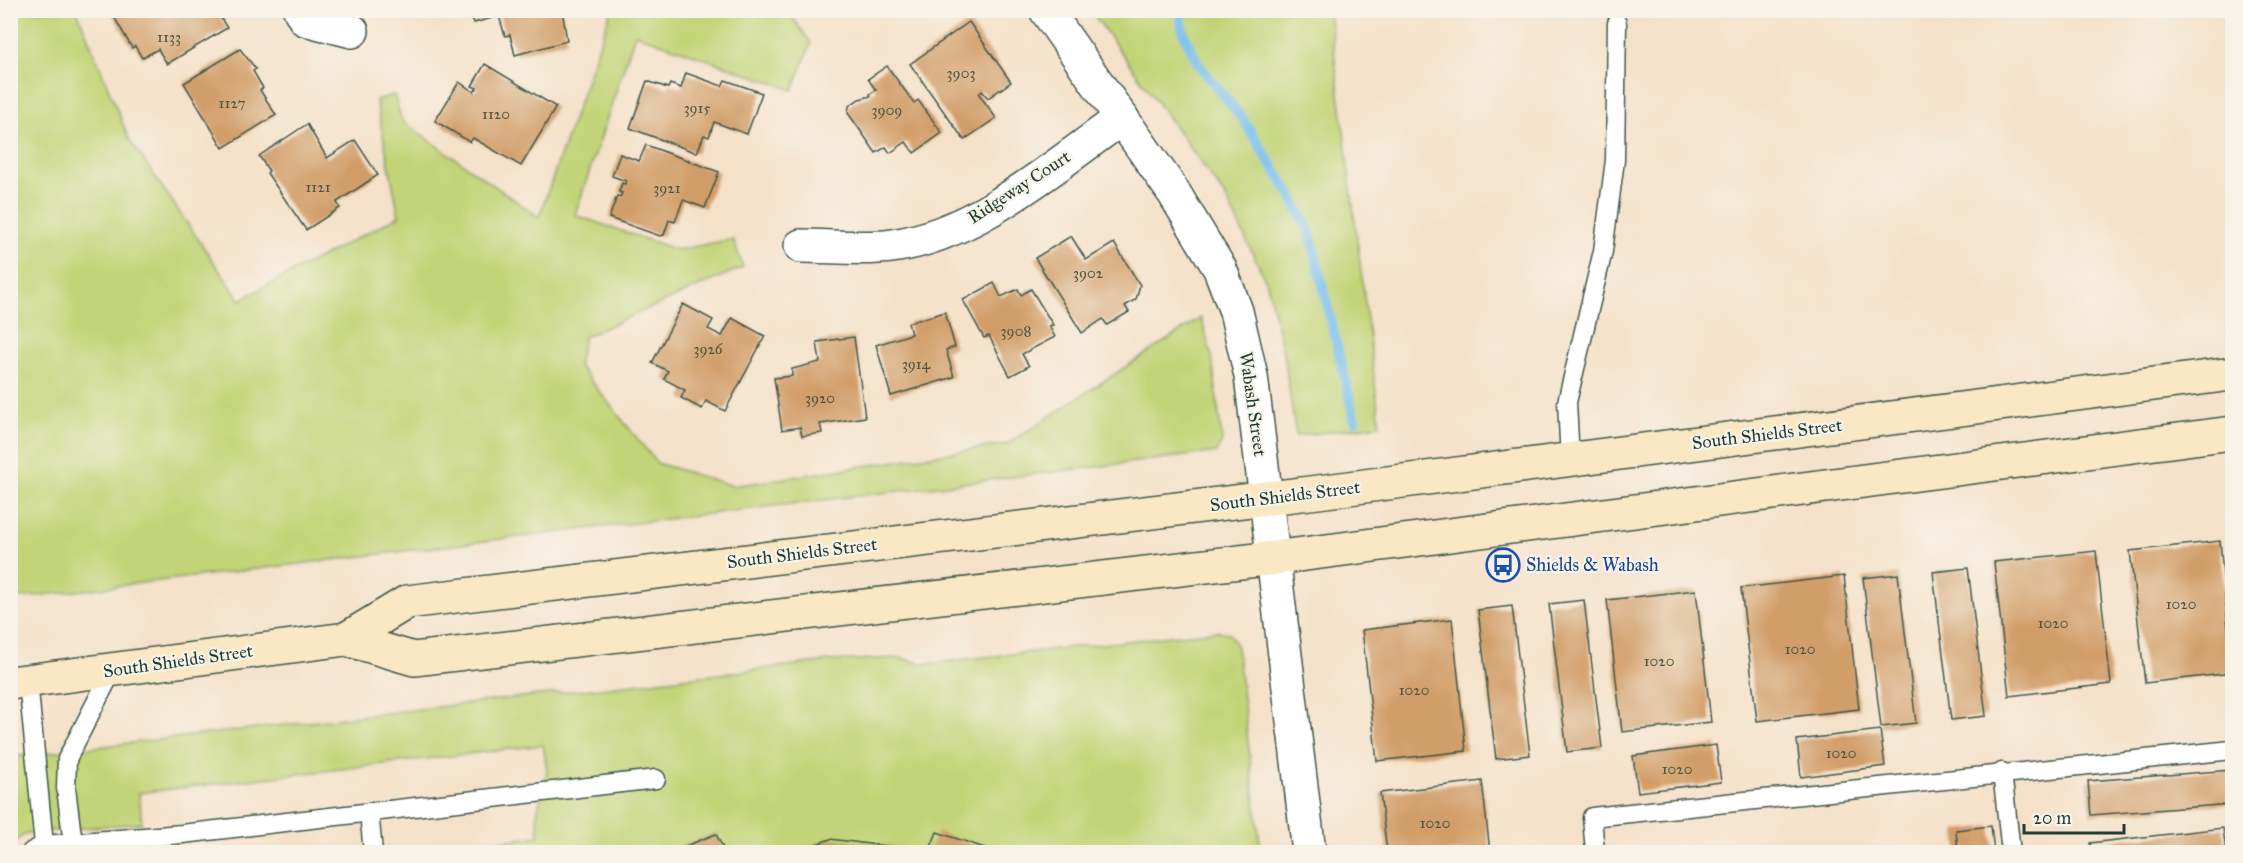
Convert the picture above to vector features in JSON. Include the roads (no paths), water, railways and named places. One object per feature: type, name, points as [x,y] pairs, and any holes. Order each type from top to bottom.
[{"type":"main road","name":"South Shields Street","points":[[345,639],[406,602],[1266,498],[2232,374]]},
{"type":"main road","name":"South Shields Street","points":[[19,682],[345,639],[414,658],[1274,558],[2232,433]]},
{"type":"street","points":[[300,10],[305,20],[352,31]]},
{"type":"street","name":"Wabash Street","points":[[1046,10],[1174,193],[1220,269],[1232,300],[1251,376],[1309,852]]},
{"type":"street","name":"Ridgeway Court","points":[[801,246],[893,246],[955,228],[1000,203],[1122,118]]},
{"type":"lane","points":[[1570,460],[1567,402],[1603,251],[1615,160],[1617,22]]},
{"type":"lane","points":[[73,844],[66,788],[67,759],[112,671]]},
{"type":"lane","points":[[19,682],[37,849],[656,779]]},
{"type":"lane","points":[[1595,852],[1592,817],[2002,772],[2232,750]]},
{"type":"lane","points":[[2002,772],[2012,852]]},
{"type":"lane","points":[[369,812],[373,852]]},
{"type":"waterway","points":[[1180,10],[1183,32],[1199,65],[1242,118],[1290,194],[1310,233],[1355,421]]},
{"type":"place","name":"Shields & Wabash","points":[[1503,565]]}]
